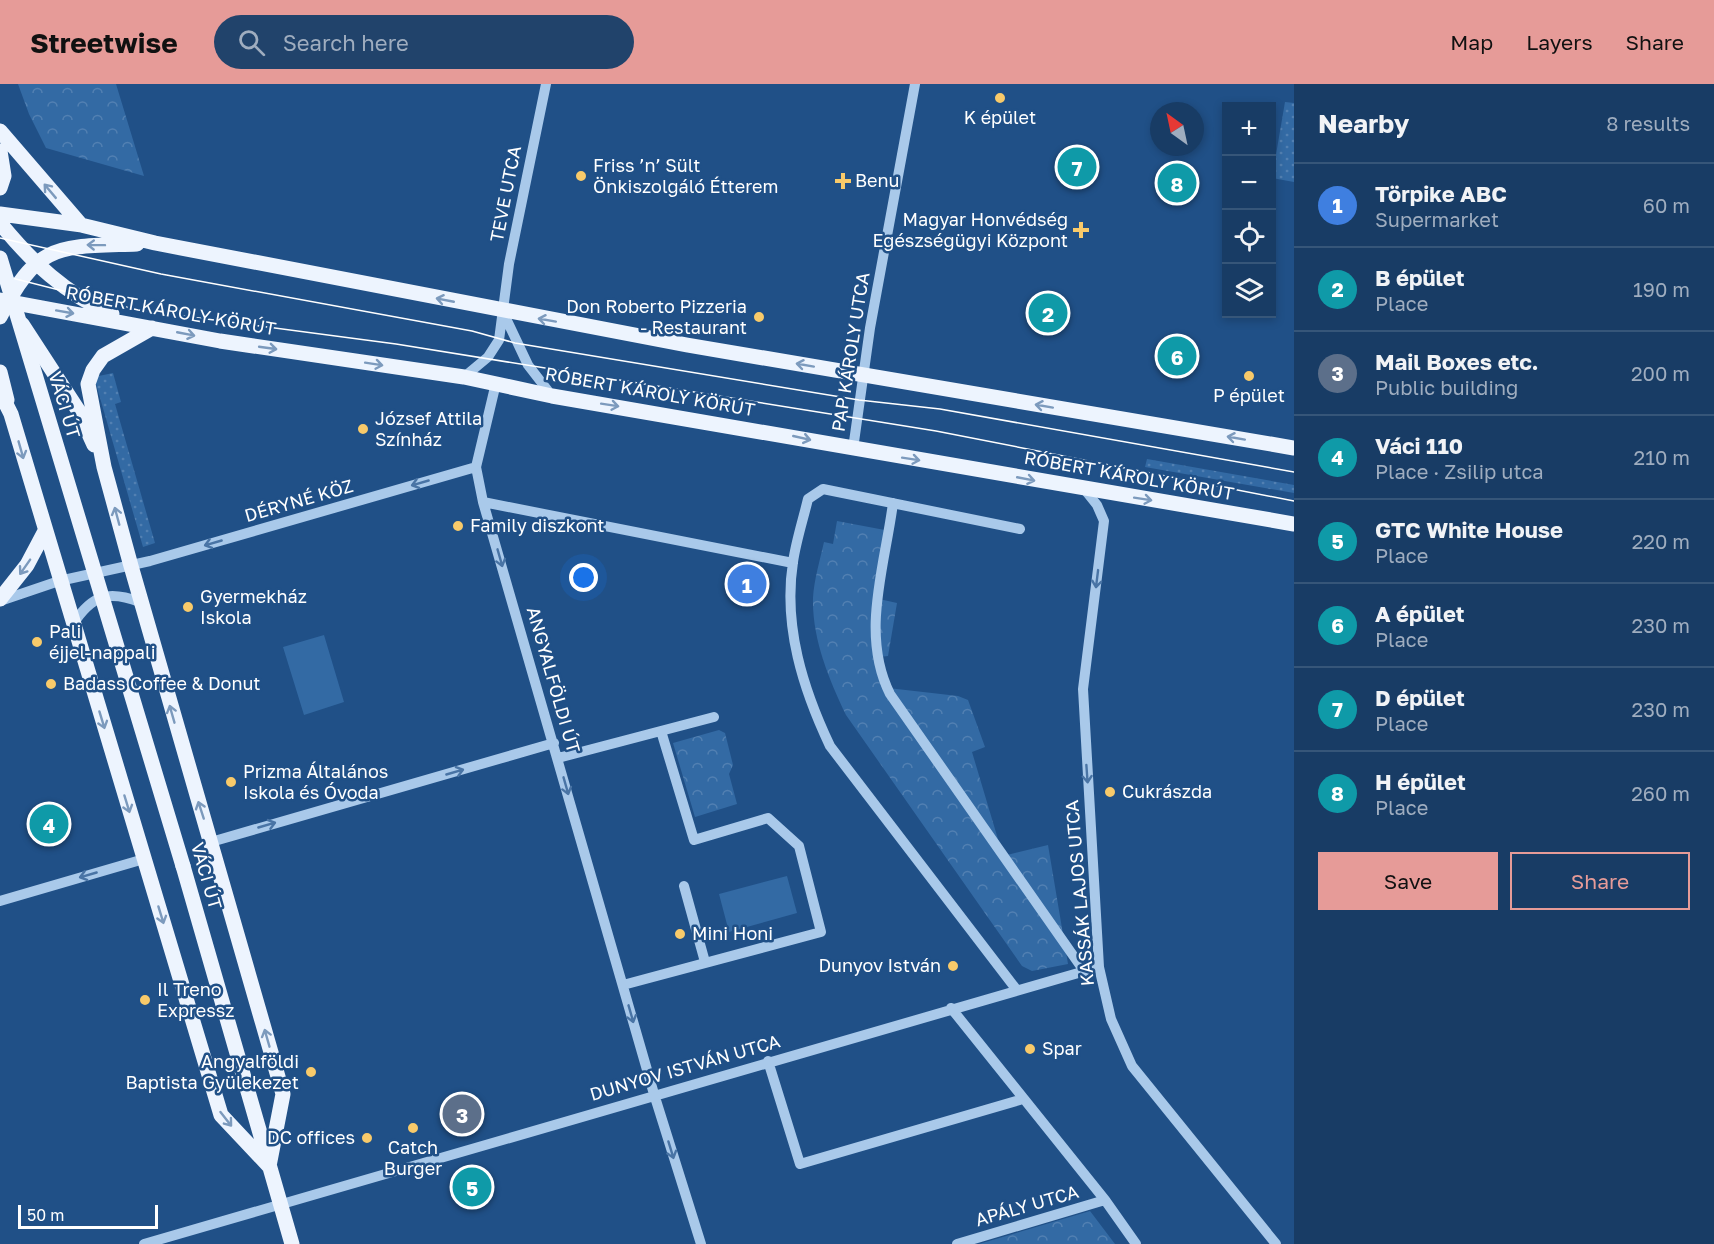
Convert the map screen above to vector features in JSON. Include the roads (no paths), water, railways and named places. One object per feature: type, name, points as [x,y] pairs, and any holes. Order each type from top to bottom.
[{"type":"main road","points":[[0,131],[81,225]]},
{"type":"main road","points":[[0,151],[4,176],[0,188]]},
{"type":"main road","points":[[0,214],[81,225],[154,243],[502,312],[1294,448]]},
{"type":"main road","points":[[0,223],[35,264],[73,295],[118,317],[152,328]]},
{"type":"main road","points":[[0,317],[3,298],[35,264],[51,252],[82,245],[154,243]]},
{"type":"main road","name":"VÁCI ÚT","points":[[0,258],[183,866],[292,1244]]},
{"type":"main road","points":[[3,298],[78,410],[104,466]]},
{"type":"main road","name":"RÓBERT KÁROLY KÖRÚT","points":[[3,298],[220,341],[464,377],[552,396],[792,435],[853,449],[1294,524]]},
{"type":"main road","points":[[104,466],[88,384],[102,356],[152,328]]},
{"type":"main road","points":[[0,372],[11,414]]},
{"type":"main road","name":"VÁCI ÚT","points":[[0,392],[11,414],[59,581],[221,1115],[269,1166]]},
{"type":"main road","name":"VÁCI ÚT","points":[[104,466],[140,602],[283,1094],[269,1166]]},
{"type":"main road","points":[[0,600],[27,565],[45,531]]},
{"type":"street","name":"TEVE UTCA","points":[[464,377],[488,357],[499,340],[509,264],[546,84]]},
{"type":"street","name":"PAP KÁROLY UTCA","points":[[853,449],[863,375],[915,84]]},
{"type":"street","points":[[502,312],[528,365],[552,396]]},
{"type":"street","name":"ANGYALFÖLDI ÚT","points":[[496,383],[476,467],[483,502],[654,1094],[700,1244]]},
{"type":"street","name":"DÉRYNÉ KÖZ","points":[[0,600],[59,581],[131,566],[476,467]]},
{"type":"street","points":[[1016,989],[830,746],[812,709],[795,644],[793,563],[808,499],[823,489],[1020,528]]},
{"type":"street","name":"KASSÁK LAJOS UTCA","points":[[1085,490],[1097,505],[1104,521],[1083,689],[1099,967],[1111,1019],[1131,1066],[1276,1244]]},
{"type":"street","points":[[483,502],[793,563]]},
{"type":"street","points":[[894,503],[874,620],[876,656],[882,677],[895,701],[1084,971]]},
{"type":"street","points":[[72,624],[84,607],[101,597],[122,595],[140,602]]},
{"type":"street","points":[[558,759],[714,717]]},
{"type":"street","points":[[623,985],[822,932],[799,846],[768,818],[694,840],[661,731]]},
{"type":"street","points":[[211,842],[554,743]]},
{"type":"street","points":[[0,901],[144,859]]},
{"type":"street","points":[[684,886],[705,962]]},
{"type":"street","name":"DUNYOV ISTVÁN UTCA","points":[[144,1244],[1016,989],[1099,967]]},
{"type":"street","points":[[951,1008],[1105,1200],[1136,1244]]},
{"type":"street","points":[[768,1061],[800,1164],[1023,1099]]},
{"type":"street","name":"APÁLY UTCA","points":[[957,1244],[1105,1200]]},
{"type":"tram line","points":[[0,238],[161,274],[472,331],[515,343],[859,400],[940,409],[1294,472]]},
{"type":"tram line","points":[[0,275],[138,310],[396,344],[936,431],[1294,501]]},
{"type":"place","name":"K épület","points":[[1000,98]]},
{"type":"place","name":"D épület","points":[[1077,167]]},
{"type":"place","name":"Friss ’n’ Sült Önkiszolgáló Étterem","points":[[581,176]]},
{"type":"place","name":"Benu","points":[[843,181]]},
{"type":"place","name":"H épület","points":[[1177,183]]},
{"type":"place","name":"Magyar Honvédség Egészségügyi Központ","points":[[1081,230]]},
{"type":"place","name":"B épület","points":[[1048,313]]},
{"type":"place","name":"Don Roberto Pizzeria - Restaurant","points":[[759,317]]},
{"type":"place","name":"A épület","points":[[1177,356]]},
{"type":"place","name":"P épület","points":[[1249,376]]},
{"type":"place","name":"József Attila Színház","points":[[363,429]]},
{"type":"place","name":"Family diszkont","points":[[458,526]]},
{"type":"place","name":"Törpike ABC","points":[[747,584]]},
{"type":"place","name":"Gyermekház Iskola","points":[[188,607]]},
{"type":"place","name":"Pali éjjel-nappali","points":[[37,642]]},
{"type":"place","name":"Badass Coffee & Donut","points":[[51,684]]},
{"type":"place","name":"Prizma Általános Iskola és Óvoda","points":[[231,782]]},
{"type":"place","name":"Cukrászda","points":[[1110,792]]},
{"type":"place","name":"Váci 110","points":[[49,824]]},
{"type":"place","name":"Mini Honi","points":[[680,934]]},
{"type":"place","name":"Dunyov István","points":[[953,966]]},
{"type":"place","name":"Il Treno Expressz","points":[[145,1000]]},
{"type":"place","name":"Spar","points":[[1030,1049]]},
{"type":"place","name":"Angyalföldi Baptista Gyülekezet","points":[[311,1072]]},
{"type":"place","name":"Mail Boxes etc.","points":[[462,1114]]},
{"type":"place","name":"Catch Burger","points":[[413,1128]]},
{"type":"place","name":"DC offices","points":[[367,1138]]},
{"type":"place","name":"GTC White House","points":[[472,1187]]}]
